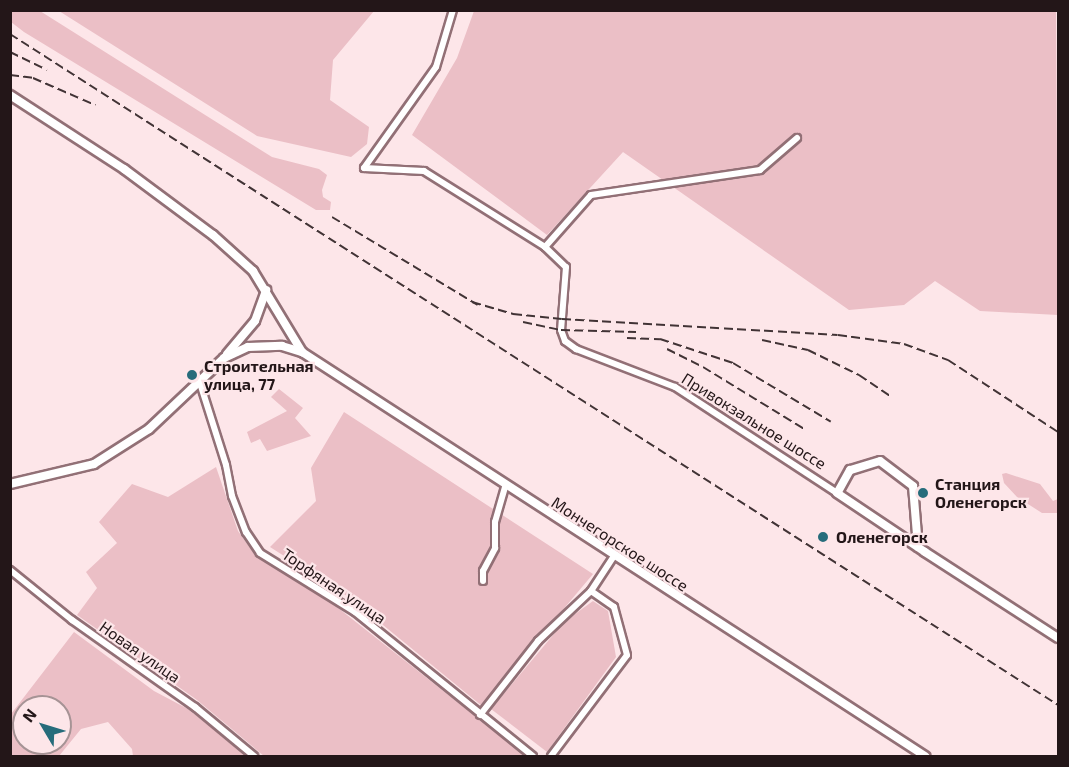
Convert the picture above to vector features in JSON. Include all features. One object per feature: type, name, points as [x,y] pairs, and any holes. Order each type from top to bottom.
[{"type":"street","points":[[453,10],[436,67],[364,168],[424,171],[545,247],[591,195],[760,170],[797,138]]},
{"type":"street","points":[[10,95],[124,169],[213,235],[253,271],[302,352]]},
{"type":"street","name":"Привокзальное шоссе","points":[[545,247],[566,267],[561,330],[565,341],[576,349],[675,387],[1059,638]]},
{"type":"street","points":[[10,484],[94,464],[149,429],[224,358],[255,321],[266,290]]},
{"type":"street","points":[[224,358],[261,344],[302,352]]},
{"type":"street","name":"Мончегорское шоссе","points":[[302,352],[925,756]]},
{"type":"street","name":"Торфяная улица","points":[[200,383],[226,465],[232,496],[246,532],[260,553],[355,612],[533,756]]},
{"type":"street","name":"Привокзальное шоссе","points":[[837,493],[850,470],[880,461],[913,486],[918,547]]},
{"type":"street","points":[[483,581],[483,571],[495,548],[495,522],[506,486]]},
{"type":"street","points":[[480,715],[537,641],[567,610],[591,591],[614,556]]},
{"type":"street","name":"Новая улица","points":[[10,570],[72,620],[195,706],[254,756]]},
{"type":"street","points":[[552,756],[627,655],[614,607],[591,591]]},
{"type":"shaded area","points":[[11,10],[40,11],[272,157],[319,169],[327,175],[322,190],[323,197],[331,202],[330,210],[316,210],[24,32],[11,22]]},
{"type":"shaded area","points":[[59,11],[374,11],[333,60],[330,100],[369,127],[367,144],[351,157],[257,136]]},
{"type":"shaded area","points":[[474,11],[1056,11],[1058,315],[980,311],[935,281],[904,305],[849,310],[623,152],[547,235],[412,135],[457,58]]},
{"type":"shaded area","points":[[279,389],[303,408],[295,418],[311,436],[267,451],[260,439],[251,443],[247,432],[287,411],[271,397]]},
{"type":"shaded area","points":[[344,412],[593,574],[482,706],[350,598],[270,547],[316,501],[311,468]]},
{"type":"shaded area","points":[[216,467],[238,531],[255,555],[309,585],[526,756],[264,756],[197,700],[77,615],[97,588],[86,572],[117,543],[99,522],[132,484],[168,497]]},
{"type":"shaded area","points":[[1006,473],[1040,484],[1053,501],[1058,499],[1058,513],[1042,513],[1017,497],[1004,483],[1002,474]]},
{"type":"shaded area","points":[[593,601],[608,611],[616,657],[547,752],[491,709],[564,622]]},
{"type":"shaded area","points":[[74,632],[154,691],[188,709],[248,756],[133,756],[132,749],[108,722],[81,729],[72,740],[72,695],[26,695]]},
{"type":"shaded area","points":[[12,713],[12,755],[60,755],[59,756],[11,756]]},
{"type":"railway","points":[[10,34],[1058,705]]},
{"type":"railway","points":[[10,52],[47,70]]},
{"type":"railway","points":[[10,75],[33,78],[95,105]]},
{"type":"railway","points":[[332,217],[478,305]]},
{"type":"railway","points":[[472,302],[513,314],[562,319],[838,335],[904,344],[948,360],[1058,432]]},
{"type":"railway","points":[[523,322],[561,330],[636,332]]},
{"type":"railway","points":[[627,338],[660,339],[733,363],[831,422]]},
{"type":"railway","points":[[762,340],[808,350],[859,375],[892,397]]},
{"type":"railway","points":[[667,349],[703,367],[804,429]]},
{"type":"place","name":"Строительная улица, 77","points":[[192,375]]},
{"type":"place","name":"Станция Оленегорск","points":[[923,493]]},
{"type":"place","name":"Оленегорск","points":[[823,537]]}]
